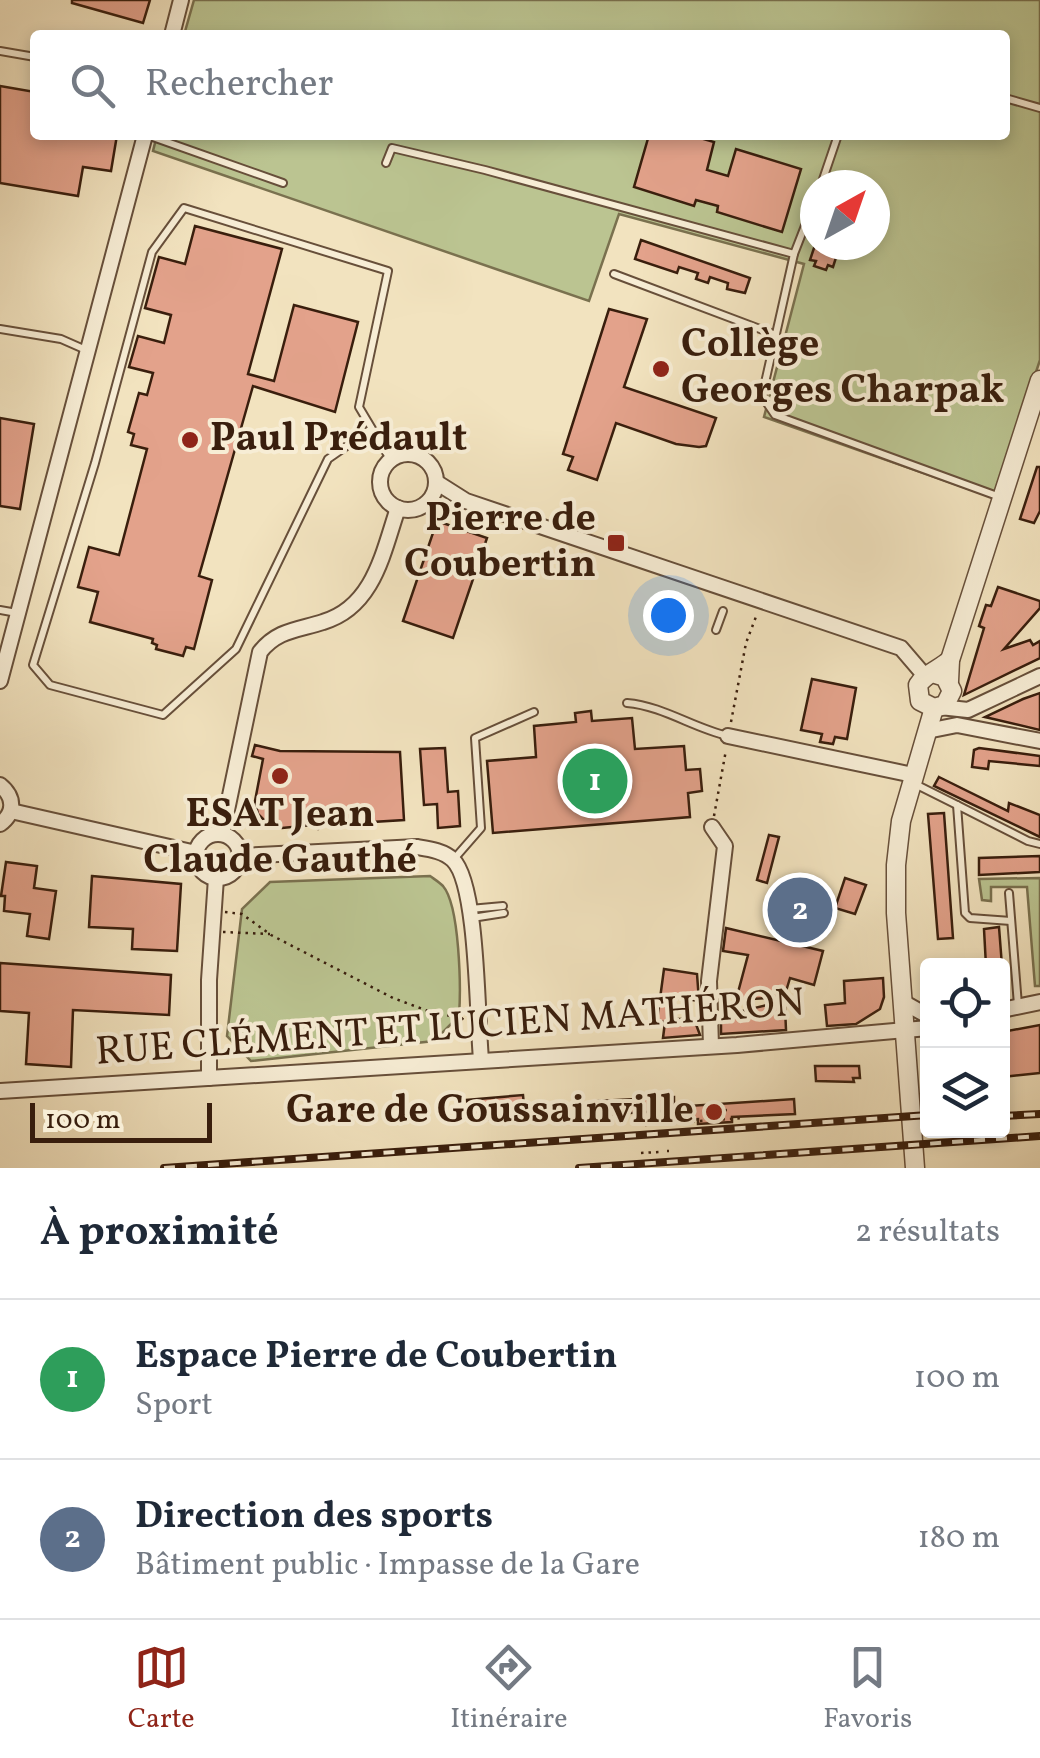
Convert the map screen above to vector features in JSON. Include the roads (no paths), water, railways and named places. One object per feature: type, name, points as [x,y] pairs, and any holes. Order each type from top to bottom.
[{"type":"street","points":[[173,30],[181,0]]},
{"type":"street","points":[[0,681],[145,140]]},
{"type":"street","points":[[915,1168],[896,865],[901,821],[927,732],[945,696],[950,660],[1002,497],[1033,423],[1040,380]]},
{"type":"street","points":[[407,453],[416,454],[430,465],[436,482],[424,504],[416,509],[398,508],[384,498],[379,482],[390,459],[407,453]]},
{"type":"street","points":[[436,482],[466,501],[901,648],[972,726]]},
{"type":"street","points":[[222,834],[260,652],[278,634],[326,622],[359,601],[373,582],[398,508]]},
{"type":"street","points":[[945,696],[1040,676]]},
{"type":"street","points":[[927,732],[972,726],[1040,741]]},
{"type":"street","points":[[728,736],[912,778]]},
{"type":"street","points":[[0,786],[10,796],[11,810],[0,824]]},
{"type":"street","points":[[11,810],[196,853]]},
{"type":"street","points":[[711,1046],[709,981],[725,846],[712,827]]},
{"type":"street","points":[[222,834],[235,842],[240,856],[230,874],[216,878],[198,866],[196,853],[202,840],[222,834]]},
{"type":"street","points":[[240,856],[417,846],[436,850],[453,860],[466,880],[482,1059]]},
{"type":"street","points":[[209,1078],[216,878]]},
{"type":"street","points":[[903,1002],[920,1012]]},
{"type":"street","points":[[1010,1008],[1040,1002]]},
{"type":"street","name":"RUE CLÉMENT ET LUCIEN MATHÉRON","points":[[0,1091],[920,1029]]},
{"type":"lane","points":[[0,52],[30,56]]},
{"type":"lane","points":[[1010,99],[1040,108]]},
{"type":"lane","points":[[160,140],[282,182]]},
{"type":"lane","points":[[826,170],[836,140]]},
{"type":"lane","points":[[386,163],[392,148],[794,254]]},
{"type":"lane","points":[[371,428],[328,459],[236,649],[163,715],[50,684],[33,664],[152,252],[184,208],[388,271],[359,407],[390,459]]},
{"type":"lane","points":[[800,239],[762,396],[774,415],[1002,497]]},
{"type":"lane","points":[[614,274],[776,335]]},
{"type":"lane","points":[[0,329],[61,339],[87,350]]},
{"type":"lane","points":[[0,610],[17,613]]},
{"type":"lane","points":[[716,630],[723,611]]},
{"type":"lane","points":[[627,704],[648,705],[706,731],[728,736]]},
{"type":"lane","points":[[453,860],[481,828],[475,738],[534,712]]},
{"type":"lane","points":[[912,778],[956,805],[1040,844]]},
{"type":"lane","points":[[956,805],[965,913],[970,918],[1011,921]]},
{"type":"lane","points":[[1009,893],[1010,1008]]},
{"type":"lane","points":[[470,913],[503,910]]},
{"type":"railway","points":[[1010,1116],[1040,1114]]},
{"type":"railway","points":[[164,1168],[920,1116]]},
{"type":"railway","points":[[579,1168],[1040,1136]]},
{"type":"place","name":"Collège Georges Charpak","points":[[661,369]]},
{"type":"place","name":"Paul Prédault","points":[[190,440]]},
{"type":"place","name":"Pierre de Coubertin","points":[[616,543]]},
{"type":"place","name":"ESAT Jean Claude Gauthé","points":[[280,776]]},
{"type":"place","name":"Espace Pierre de Coubertin","points":[[595,781]]},
{"type":"place","name":"Direction des sports","points":[[800,910]]},
{"type":"place","name":"Gare de Goussainville","points":[[714,1112]]}]
